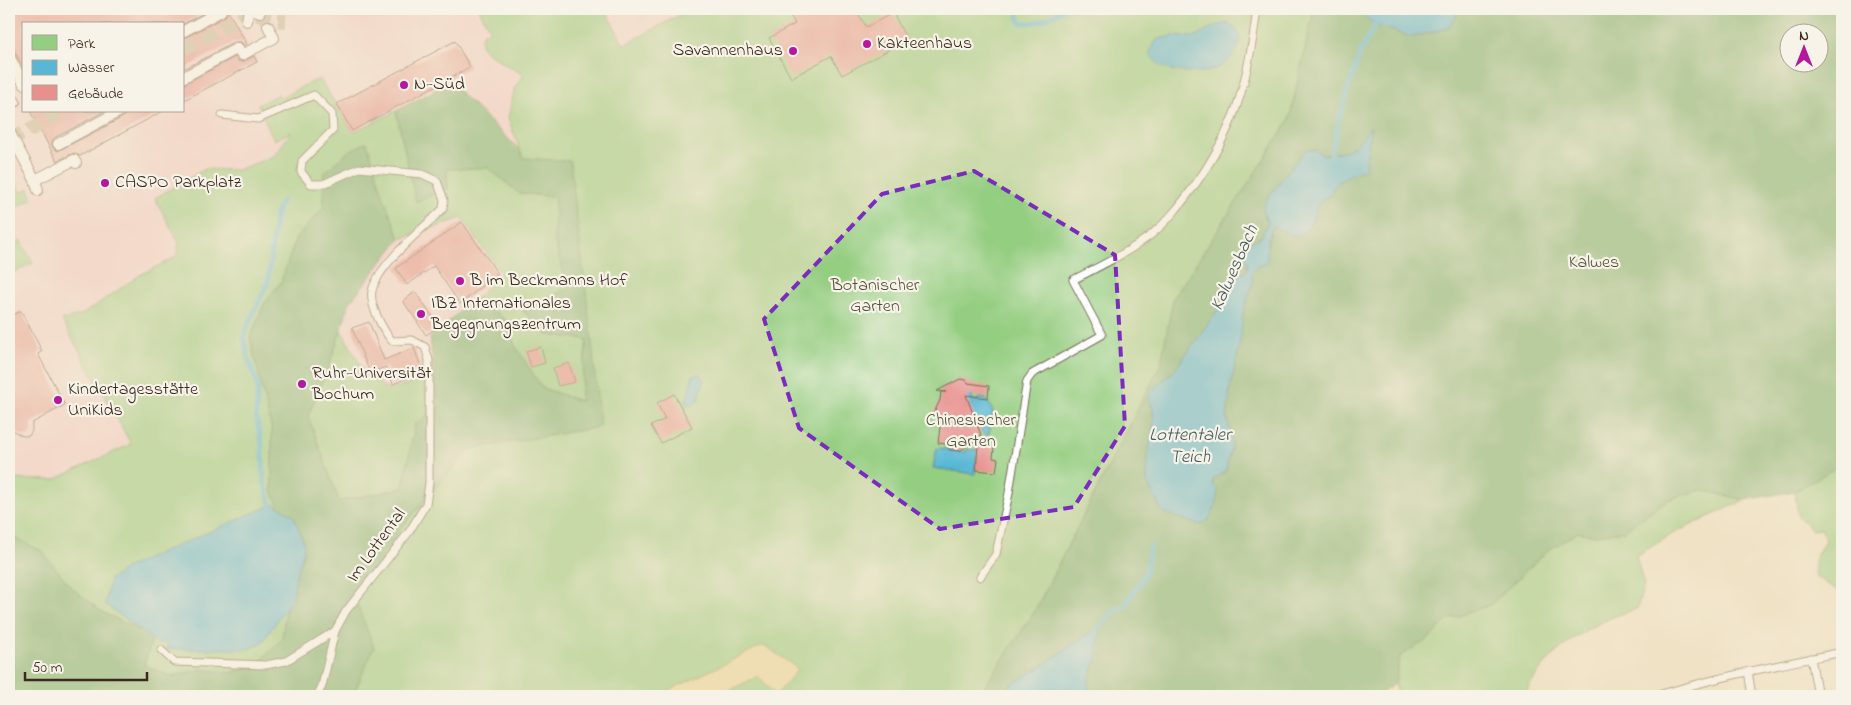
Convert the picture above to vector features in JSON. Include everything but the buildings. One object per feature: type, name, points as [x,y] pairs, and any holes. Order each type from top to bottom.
[{"type":"street","points":[[185,30],[221,11],[220,9]]},
{"type":"street","points":[[247,21],[249,9],[260,12]]},
{"type":"street","points":[[185,76],[238,48],[242,55],[274,38],[268,26]]},
{"type":"street","points":[[9,56],[22,80]]},
{"type":"street","points":[[58,144],[118,112]]},
{"type":"street","points":[[9,131],[37,185],[74,160],[76,163]]},
{"type":"lane","points":[[980,577],[996,554],[1009,493],[1026,381],[1032,374],[1102,335],[1073,280],[1125,253],[1153,234],[1179,208],[1215,157],[1238,106],[1248,72],[1257,9]]},
{"type":"lane","name":"Im Lottental","points":[[222,115],[258,119],[314,95],[332,114],[333,130],[302,161],[301,172],[310,184],[323,184],[359,168],[422,174],[437,181],[444,200],[443,209],[379,273],[371,293],[380,326],[392,340],[412,340],[425,346],[429,360],[429,483],[426,504],[409,532],[346,611],[335,631],[322,686],[317,696]]},
{"type":"lane","points":[[161,650],[174,662],[266,665],[286,661],[335,631]]},
{"type":"lane","points":[[1655,696],[1748,670],[1842,652]]},
{"type":"lane","points":[[1811,658],[1818,696]]},
{"type":"lane","points":[[1748,670],[1752,696]]},
{"type":"highlighted area","points":[[974,171],[1115,255],[1125,426],[1074,507],[940,529],[799,428],[764,319],[882,194]]},
{"type":"shaded area","name":"Ruhr-Universität Bochum","points":[[9,9],[479,9],[490,30],[481,45],[524,75],[570,161],[600,427],[470,449],[401,528],[354,597],[9,696]]},
{"type":"shaded area","points":[[605,9],[691,9],[624,45]]},
{"type":"green space","name":"Botanischer Garten","points":[[479,9],[605,9],[624,45],[691,9],[1314,9],[1289,121],[1173,299],[1161,364],[991,696],[358,696],[355,690],[374,647],[353,597],[401,528],[470,449],[600,427],[570,162],[523,158],[508,118],[515,87],[524,75],[488,53],[484,48],[481,43],[483,33],[490,30]]},
{"type":"green space","name":"Kalwes","points":[[1314,9],[1367,9],[1362,13],[1412,37],[1448,28],[1456,17],[1457,9],[1842,9],[1842,464],[1795,491],[1745,500],[1701,490],[1667,500],[1624,531],[1596,535],[1578,532],[1547,551],[1490,605],[1448,620],[1427,640],[1400,656],[1395,684],[1377,696],[1087,696],[1089,679],[1096,662],[1099,626],[997,696],[978,696],[1035,611],[1161,364],[1173,299],[1289,121]],"holes":[[[1370,128],[1365,169],[1352,173],[1333,186],[1330,195],[1318,204],[1314,219],[1294,236],[1273,226],[1268,239],[1267,263],[1257,266],[1251,274],[1253,282],[1243,313],[1240,342],[1230,390],[1227,419],[1232,443],[1225,472],[1213,479],[1213,485],[1162,512],[1147,482],[1148,452],[1154,423],[1151,391],[1174,371],[1230,293],[1238,275],[1246,273],[1249,244],[1261,236],[1268,223],[1263,211],[1266,200],[1305,150],[1316,150],[1323,155],[1346,151],[1360,142]]]},
{"type":"green space","points":[[320,79],[353,132],[396,111],[416,201],[448,189],[447,169],[488,168],[519,193],[555,197],[554,239],[568,288],[547,335],[587,339],[580,401],[542,388],[514,344],[508,322],[477,297],[501,273],[462,218],[400,239],[385,201],[324,173],[324,207],[296,238],[281,282],[264,304],[250,338],[272,430],[272,491],[298,551],[286,607],[282,640],[259,662],[232,673],[202,669],[171,676],[144,665],[153,637],[102,612],[71,587],[42,552],[9,535],[9,479],[54,480],[131,444],[62,320],[83,314],[140,275],[176,257],[179,243],[155,198],[205,169],[237,170],[274,156],[291,132],[274,140],[258,105],[278,94],[281,98]]},
{"type":"green space","points":[[449,82],[519,149],[523,158],[570,161],[592,341],[600,427],[470,449],[401,528],[354,597],[374,647],[355,690],[358,696],[9,696],[9,535],[42,551],[71,587],[102,612],[153,637],[144,665],[171,676],[202,669],[232,673],[259,662],[282,639],[286,607],[298,551],[272,491],[272,430],[250,338],[264,304],[281,282],[296,238],[324,207],[324,173],[349,151],[367,142],[385,201],[400,239],[350,302],[329,366],[308,416],[339,501],[403,488],[415,424],[438,408],[430,337],[477,297],[508,322],[514,344],[542,388],[580,401],[587,339],[546,335],[523,311],[568,288],[554,239],[555,197],[519,193],[488,168],[447,169],[448,189],[416,202],[396,111]]},
{"type":"green space","points":[[9,168],[21,192],[29,188],[33,199],[9,210]]},
{"type":"green space","points":[[20,240],[33,263],[9,275],[9,253]]},
{"type":"green space","points":[[341,330],[365,373],[388,390],[438,376],[438,409],[415,424],[403,488],[339,501],[308,416],[329,366]]},
{"type":"green space","points":[[1842,464],[1842,593],[1816,577],[1814,560],[1825,540],[1822,529],[1812,530],[1798,516],[1795,491]]},
{"type":"green space","points":[[1701,490],[1745,500],[1674,533],[1636,556],[1644,585],[1637,609],[1602,622],[1571,640],[1544,665],[1524,696],[1398,696],[1395,684],[1400,656],[1427,640],[1448,620],[1490,605],[1547,551],[1578,532],[1596,535],[1623,531],[1667,500]]},
{"type":"sand","points":[[761,646],[767,647],[798,669],[776,695],[758,676],[718,696],[662,696],[664,693]]},
{"type":"water","points":[[1367,9],[1457,9],[1456,17],[1448,28],[1412,37],[1375,25],[1361,13]]},
{"type":"water","points":[[1227,23],[1235,29],[1240,43],[1232,57],[1217,68],[1199,72],[1167,69],[1157,63],[1149,54],[1157,39],[1173,36],[1196,37],[1213,27]]},
{"type":"water","name":"Lottentaler Teich","points":[[1371,126],[1365,169],[1349,175],[1336,185],[1330,195],[1319,203],[1312,222],[1305,231],[1294,236],[1273,226],[1268,239],[1267,263],[1257,266],[1251,274],[1253,282],[1243,313],[1240,342],[1230,390],[1227,419],[1232,442],[1225,472],[1213,479],[1213,485],[1218,490],[1216,505],[1208,521],[1199,525],[1162,512],[1147,482],[1148,452],[1154,423],[1153,409],[1149,398],[1151,391],[1174,371],[1230,293],[1238,274],[1246,272],[1248,263],[1243,254],[1249,244],[1262,236],[1268,223],[1263,211],[1266,200],[1305,150],[1316,150],[1323,155],[1346,150],[1356,145]]},
{"type":"water","points":[[700,374],[704,381],[698,401],[688,406],[686,401],[693,375]]},
{"type":"water","points":[[973,393],[972,400],[978,401],[978,398],[986,399],[993,411],[989,434],[983,434],[980,427],[974,429],[973,444],[965,443],[945,397]]},
{"type":"water","points":[[937,448],[966,452],[967,449],[988,452],[977,456],[975,474],[933,468]]},
{"type":"water","points":[[274,504],[294,516],[303,541],[304,550],[296,576],[293,597],[261,644],[248,649],[166,649],[168,644],[161,642],[160,645],[105,604],[110,579],[130,566]]},
{"type":"water","points":[[1100,626],[1101,631],[1096,662],[1089,679],[1087,696],[997,696],[1011,685]]},
{"type":"waterway","points":[[1019,9],[1018,17],[1021,23],[1043,20],[1063,9]]},
{"type":"waterway","name":"Kalwesbach","points":[[1330,158],[1340,116],[1360,53],[1375,25],[1379,22]]},
{"type":"waterway","points":[[273,511],[264,482],[262,445],[256,416],[258,386],[248,358],[244,339],[246,329],[268,282],[275,218],[281,201]]},
{"type":"waterway","name":"Kalwesbach","points":[[1097,630],[1113,612],[1126,605],[1146,572],[1150,546]]},
{"type":"tunnel","points":[[185,48],[253,12],[269,20],[286,21]]},
{"type":"tunnel","points":[[9,139],[64,112]]},
{"type":"place","name":"Kakteenhaus","points":[[867,44]]},
{"type":"place","name":"Savannenhaus","points":[[793,51]]},
{"type":"place","name":"N-Süd","points":[[404,85]]},
{"type":"place","name":"CASPO Parkplatz","points":[[105,183]]},
{"type":"place","name":"B im Beckmanns Hof","points":[[460,281]]},
{"type":"place","name":"IBZ Internationales Begegnungszentrum","points":[[421,314]]},
{"type":"place","name":"Ruhr-Universität Bochum","points":[[302,384]]},
{"type":"place","name":"Kindertagesstätte UniKids","points":[[58,400]]},
{"type":"park label","name":"Chinesischer Garten","points":[[971,431]]}]
